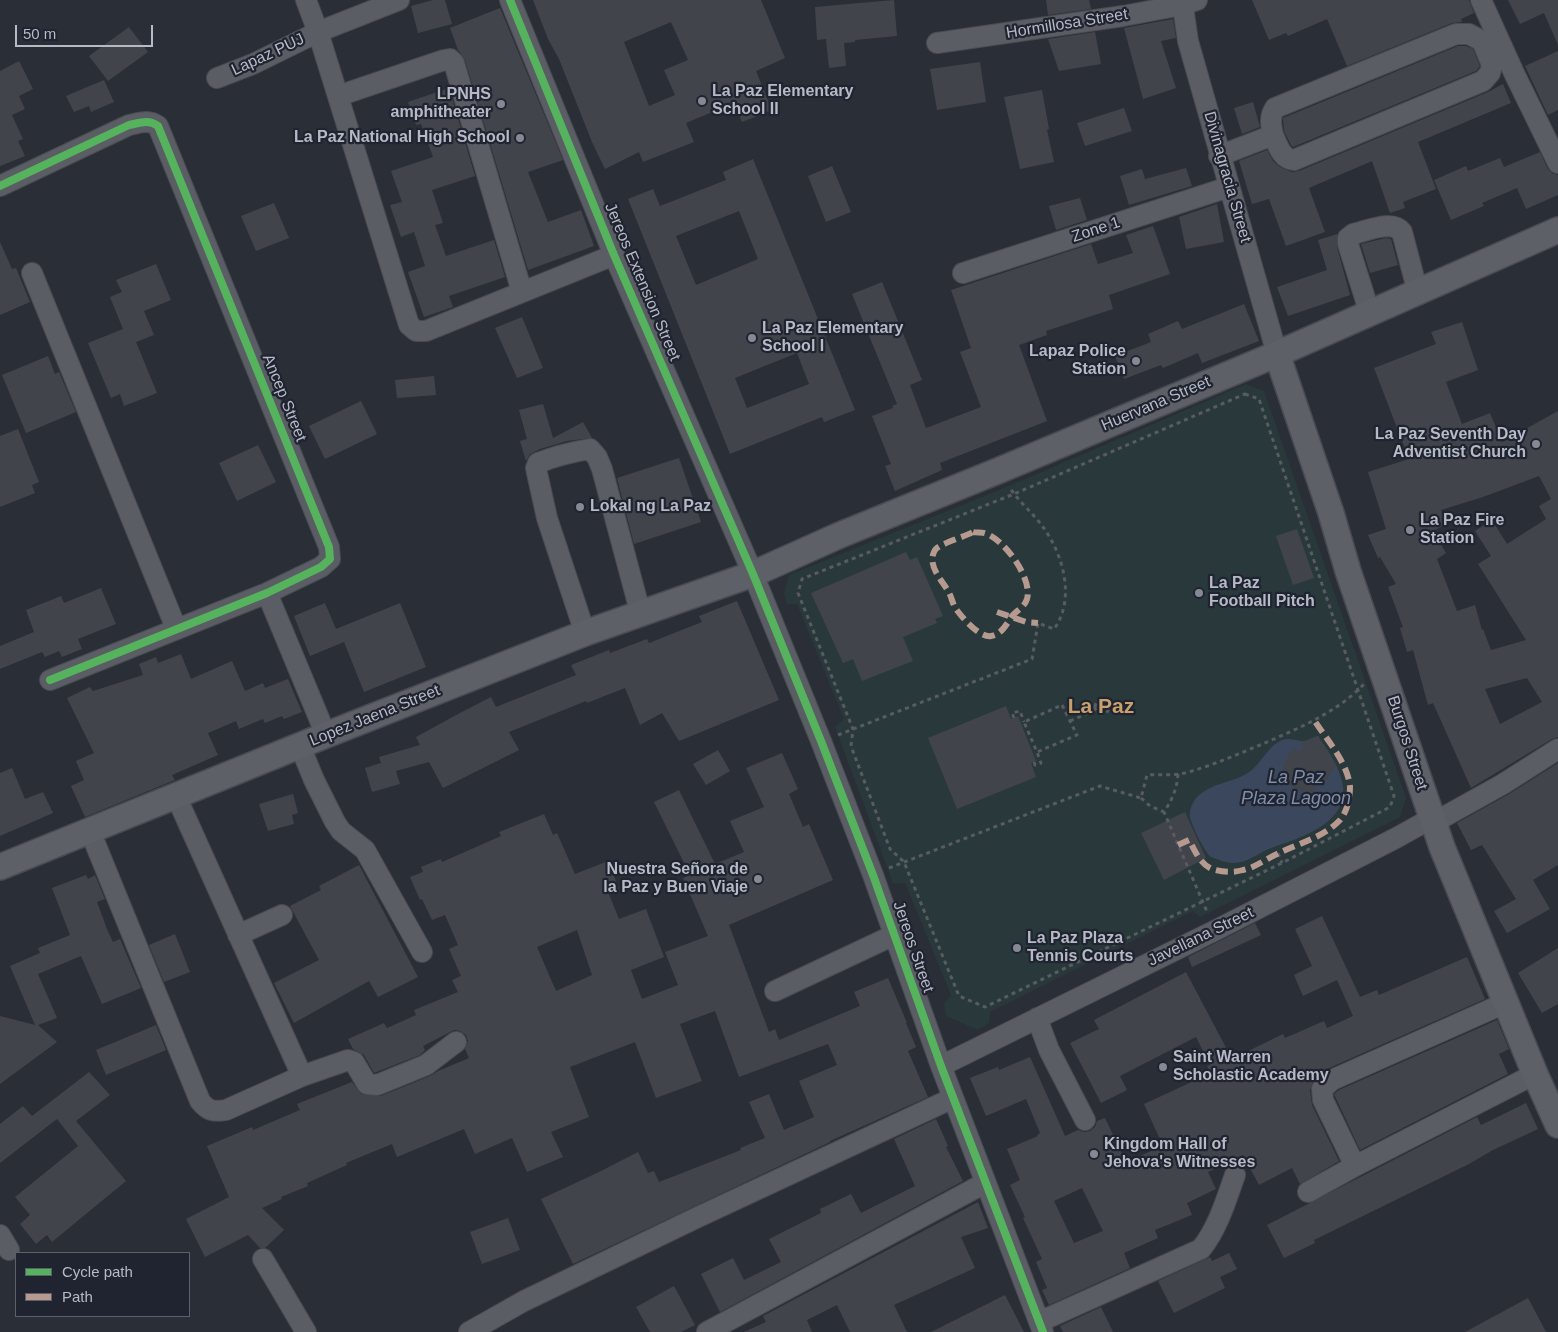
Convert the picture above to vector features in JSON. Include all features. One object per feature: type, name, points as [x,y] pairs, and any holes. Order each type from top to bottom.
[{"type":"main road","name":"Huervana Street","points":[[753,574],[840,534],[1000,470],[1277,354],[1558,230]]},
{"type":"main road","name":"Burgos Street","points":[[1277,354],[1331,513],[1348,571],[1442,847],[1535,1074],[1558,1125]]},
{"type":"main road","name":"Lopez Jaena Street","points":[[0,867],[584,633],[753,574]]},
{"type":"street","points":[[306,0],[318,32],[409,325],[416,331],[426,330],[614,255]]},
{"type":"street","name":"Lapaz PUJ","points":[[217,78],[253,64],[318,32],[399,0]]},
{"type":"street","name":"Jereos Extension Street","points":[[510,0],[614,255],[753,574]]},
{"type":"street","points":[[1481,0],[1558,163]]},
{"type":"street","name":"Hormillosa Street","points":[[937,43],[1123,16],[1187,2]]},
{"type":"street","name":"Divinagracia Street","points":[[1187,2],[1188,41],[1277,354]]},
{"type":"street","points":[[1456,34],[1469,34],[1482,41],[1492,65],[1490,73],[1483,81],[1294,160],[1288,160],[1284,157],[1273,135],[1270,120],[1271,113],[1275,108],[1456,34]]},
{"type":"street","points":[[338,96],[444,60],[450,59],[454,63],[522,292]]},
{"type":"street","name":"Ancep Street","points":[[0,186],[129,125],[146,121],[153,122],[158,126],[329,547],[330,559],[321,567],[267,593],[50,680]]},
{"type":"street","points":[[1220,156],[1273,135]]},
{"type":"street","name":"Zone 1","points":[[963,273],[1229,187]]},
{"type":"street","points":[[1370,314],[1348,244],[1348,238],[1353,234],[1389,226],[1399,228],[1402,232],[1418,293]]},
{"type":"street","points":[[32,272],[176,628]]},
{"type":"street","points":[[584,633],[547,518],[536,468],[538,463],[552,457],[567,452],[590,449],[597,457],[602,469],[640,614]]},
{"type":"street","name":"Jereos Street","points":[[753,574],[873,875],[941,1066],[1041,1327]]},
{"type":"street","points":[[267,593],[326,735]]},
{"type":"street","points":[[300,746],[314,780],[340,831],[365,850],[422,952]]},
{"type":"street","name":"Javellana Street","points":[[941,1066],[1433,820],[1503,784],[1558,749]]},
{"type":"street","points":[[176,796],[302,1076]]},
{"type":"street","points":[[90,831],[200,1101],[206,1109],[214,1112],[226,1110],[302,1076],[348,1060],[354,1062],[367,1084],[377,1085],[426,1065],[456,1042]]},
{"type":"street","points":[[238,935],[282,915]]},
{"type":"street","points":[[775,991],[894,935]]},
{"type":"street","points":[[1355,1166],[1323,1100],[1322,1089],[1332,1080],[1505,1002]]},
{"type":"street","points":[[1037,1018],[1049,1050],[1085,1120]]},
{"type":"street","points":[[1308,1192],[1535,1074]]},
{"type":"street","points":[[469,1332],[524,1301],[953,1098]]},
{"type":"street","points":[[1041,1327],[1200,1248],[1210,1238],[1235,1175]]},
{"type":"street","points":[[707,1332],[729,1327],[985,1183]]},
{"type":"street","points":[[263,1259],[306,1332]]},
{"type":"path","points":[[1245,394],[1259,399],[1358,691],[1394,796],[1390,807],[985,1007],[959,996],[904,862],[890,849],[851,746],[853,729],[798,593],[802,579],[1014,494],[1245,394]]},
{"type":"path","points":[[838,735],[1032,659],[1038,623],[1054,628],[1058,624],[1063,613],[1066,595],[1064,576],[1056,551],[1044,529],[1014,494],[1000,470]]},
{"type":"path","points":[[1141,798],[1147,775],[1178,774],[1234,756],[1304,725],[1358,691]]},
{"type":"path","points":[[1103,699],[1108,703],[1109,708],[1106,712],[1102,714],[1095,710],[1095,703],[1098,700],[1103,699]]},
{"type":"path","points":[[1024,722],[1062,705],[1077,735],[1037,752]]},
{"type":"path","points":[[1070,721],[1095,710]]},
{"type":"path","points":[[1014,718],[1012,714],[1020,711],[1041,763],[1035,765],[1034,762]]},
{"type":"path","points":[[1164,812],[1171,801],[1177,784],[1178,774]]},
{"type":"path","points":[[888,869],[1100,786],[1141,798],[1150,806],[1164,812],[1208,913]]},
{"type":"path","points":[[1278,853],[1282,862]]},
{"type":"shaded area","points":[[1246,384],[1264,391],[1406,798],[1400,817],[1200,917],[1193,911],[990,1012],[989,1023],[978,1030],[946,1016],[944,1004],[951,995],[905,883],[893,883],[835,727],[844,719],[797,604],[787,604],[784,593],[789,575],[1009,486]]},
{"type":"water","name":"La Paz Plaza Lagoon","points":[[1318,736],[1334,760],[1342,780],[1342,800],[1338,811],[1319,828],[1248,860],[1230,863],[1211,857],[1205,850],[1190,817],[1191,808],[1196,798],[1204,791],[1216,785],[1251,771],[1276,743],[1285,739],[1304,741]]},
{"type":"building","points":[[433,0],[445,0],[452,24],[418,33],[411,6]]},
{"type":"building","name":"La Paz Elementary School II","points":[[533,0],[761,0],[785,58],[756,71],[772,110],[742,122],[734,103],[686,123],[694,142],[643,162],[639,152],[605,169],[592,142],[559,59],[548,39]],"holes":[[[671,22],[688,60],[664,70],[675,95],[649,106],[624,42]]]},
{"type":"building","points":[[894,0],[897,36],[855,40],[855,42],[844,43],[846,66],[829,68],[826,39],[817,40],[815,7]]},
{"type":"building","points":[[1046,0],[1089,0],[1091,9],[1048,15]]},
{"type":"building","points":[[1252,0],[1469,0],[1474,13],[1461,19],[1462,22],[1452,23],[1347,66],[1327,19],[1288,36],[1286,33],[1269,40]]},
{"type":"building","points":[[1508,0],[1558,0],[1558,45],[1544,13],[1520,24]]},
{"type":"building","name":"La Paz National High School","points":[[500,8],[563,160],[528,172],[548,222],[581,210],[594,246],[528,270],[465,60],[458,50],[450,28]]},
{"type":"building","points":[[1173,19],[1176,38],[1161,41],[1176,88],[1143,99],[1124,28]]},
{"type":"building","points":[[129,27],[148,52],[108,81],[89,56]]},
{"type":"building","points":[[1095,32],[1101,64],[1059,71],[1048,39]]},
{"type":"building","points":[[1458,46],[1466,46],[1473,49],[1480,66],[1476,71],[1293,147],[1291,145],[1284,131],[1283,118]]},
{"type":"building","points":[[1558,51],[1558,110],[1548,115],[1525,66]]},
{"type":"building","points":[[19,61],[33,89],[19,96],[25,109],[12,115],[23,139],[18,141],[25,156],[0,166],[0,71]]},
{"type":"building","points":[[980,62],[986,102],[937,110],[930,69]]},
{"type":"building","points":[[104,80],[114,102],[91,112],[89,106],[74,112],[66,96]]},
{"type":"building","points":[[1503,84],[1511,103],[1418,142],[1436,189],[1403,202],[1405,208],[1390,213],[1372,161],[1309,188],[1325,232],[1286,246],[1269,199],[1252,204],[1239,161],[1267,150],[1273,161],[1280,167],[1292,172],[1299,171]]},
{"type":"building","points":[[449,88],[475,176],[432,190],[443,223],[435,225],[446,256],[494,240],[505,277],[449,296],[453,307],[424,317],[408,272],[425,266],[414,232],[401,237],[390,205],[402,202],[391,171],[433,157],[421,124],[416,125],[408,102]]},
{"type":"building","points":[[1042,90],[1049,129],[1047,130],[1054,162],[1020,169],[1004,97]]},
{"type":"building","points":[[1253,102],[1260,127],[1242,134],[1234,108]]},
{"type":"building","points":[[1124,108],[1132,131],[1085,146],[1077,123]]},
{"type":"building","points":[[1540,152],[1548,169],[1558,175],[1558,195],[1526,209],[1517,188],[1482,203],[1484,206],[1451,220],[1434,180],[1466,166],[1468,171],[1500,158],[1504,167]]},
{"type":"building","points":[[753,159],[855,410],[824,422],[822,417],[730,454],[628,199],[653,189],[660,206],[726,180],[723,172]],"holes":[[[739,211],[758,259],[696,285],[676,236]],[[797,353],[809,384],[747,408],[735,378]]]},
{"type":"building","points":[[832,166],[851,212],[826,222],[808,176]]},
{"type":"building","points":[[1186,168],[1192,186],[1129,205],[1120,176],[1142,169],[1145,179]]},
{"type":"building","points":[[1080,198],[1087,220],[1056,230],[1049,206]]},
{"type":"building","points":[[274,203],[289,238],[256,251],[241,216]]},
{"type":"building","points":[[1217,204],[1224,242],[1186,249],[1179,217]]},
{"type":"building","points":[[1153,226],[1170,274],[1109,295],[1113,309],[1046,331],[1047,335],[1019,345],[1047,421],[940,463],[942,470],[895,491],[885,466],[891,464],[872,416],[893,408],[892,406],[897,404],[852,294],[882,282],[922,380],[910,385],[926,428],[981,407],[960,352],[971,348],[951,290],[1091,244],[1098,264],[1133,253],[1126,235]]},
{"type":"building","points":[[1337,234],[1337,247],[1350,295],[1288,316],[1277,287],[1327,270],[1318,240]]},
{"type":"building","points":[[1386,238],[1391,239],[1398,265],[1370,273],[1361,244]]},
{"type":"building","points":[[0,242],[12,269],[16,268],[30,302],[0,315]]},
{"type":"building","points":[[156,264],[171,300],[144,311],[154,335],[136,342],[157,393],[124,406],[120,394],[111,398],[88,343],[123,329],[110,297],[122,292],[116,280]]},
{"type":"building","points":[[1244,304],[1259,341],[1202,363],[1198,353],[1163,368],[1161,365],[1124,379],[1115,356],[1151,342],[1148,334],[1178,321],[1182,329]]},
{"type":"building","points":[[522,317],[543,368],[517,378],[495,328]]},
{"type":"building","points":[[1462,322],[1478,370],[1446,382],[1462,424],[1490,413],[1502,442],[1558,411],[1558,737],[1471,788],[1433,703],[1428,705],[1413,650],[1407,652],[1400,628],[1403,627],[1388,587],[1396,584],[1380,557],[1378,558],[1368,535],[1386,529],[1368,472],[1409,459],[1374,368],[1436,344],[1431,332]],"holes":[[[1539,476],[1551,499],[1539,506],[1546,519],[1507,544],[1492,520],[1475,531],[1491,556],[1478,564],[1526,640],[1491,650],[1482,630],[1475,605],[1457,611],[1437,559],[1446,553],[1433,531],[1446,524],[1441,510]],[[1527,678],[1542,702],[1500,724],[1485,689]]]},
{"type":"building","points":[[48,356],[55,374],[59,372],[76,412],[26,433],[2,375]]},
{"type":"building","points":[[434,376],[436,395],[397,398],[395,380]]},
{"type":"building","points":[[361,401],[377,434],[325,459],[309,426]]},
{"type":"building","points":[[543,404],[553,438],[583,422],[592,438],[567,441],[540,449],[530,454],[526,461],[520,441],[527,439],[519,410]]},
{"type":"building","points":[[18,429],[39,482],[32,485],[35,493],[0,507],[0,436]]},
{"type":"building","points":[[258,445],[276,482],[237,501],[219,463]]},
{"type":"building","points":[[679,458],[701,522],[634,544],[617,478]]},
{"type":"building","points":[[1297,529],[1314,578],[1293,585],[1276,536]]},
{"type":"building","points":[[906,552],[910,560],[917,557],[943,616],[935,619],[937,623],[903,637],[913,661],[862,681],[853,659],[843,663],[811,593]]},
{"type":"building","points":[[101,588],[116,624],[78,639],[82,649],[62,657],[59,651],[45,657],[42,652],[0,669],[0,646],[34,632],[26,610],[61,596],[64,603]]},
{"type":"building","points":[[737,601],[779,700],[679,741],[662,713],[640,725],[625,688],[587,703],[586,701],[509,732],[519,750],[443,788],[429,762],[396,771],[400,784],[372,792],[365,768],[381,763],[379,757],[420,745],[416,737],[458,714],[491,697],[496,707],[576,675],[571,665],[609,650],[610,653],[647,639],[649,643],[702,622],[699,616]]},
{"type":"building","points":[[325,603],[336,629],[400,603],[426,667],[364,692],[344,642],[310,656],[294,616]]},
{"type":"building","points":[[181,654],[191,679],[232,661],[245,691],[263,683],[265,688],[288,679],[302,712],[284,719],[282,716],[265,723],[263,719],[239,729],[236,721],[208,733],[218,755],[172,775],[175,780],[85,817],[71,786],[84,780],[76,761],[94,753],[67,698],[90,687],[93,691],[143,675],[139,664],[156,657],[158,663]]},
{"type":"building","points":[[1006,706],[1011,719],[1018,716],[1036,761],[1031,763],[1036,777],[957,809],[928,738]]},
{"type":"building","points":[[1318,736],[1336,765],[1326,781],[1316,781],[1315,790],[1305,793],[1290,785],[1283,766],[1292,749],[1302,751],[1303,742]]},
{"type":"building","points":[[718,750],[730,771],[706,785],[693,764]]},
{"type":"building","points":[[782,753],[798,789],[789,794],[803,827],[809,824],[833,880],[729,925],[769,1032],[775,1029],[779,1040],[860,1006],[854,992],[888,978],[916,1047],[908,1051],[928,1097],[830,1141],[573,1264],[541,1199],[638,1152],[648,1173],[654,1171],[659,1182],[741,1150],[740,1148],[765,1138],[749,1102],[769,1094],[784,1130],[814,1117],[799,1081],[837,1065],[828,1044],[739,1077],[715,1011],[680,1024],[702,1081],[656,1098],[635,1042],[570,1067],[589,1117],[551,1132],[563,1157],[527,1172],[512,1138],[475,1154],[464,1129],[397,1157],[392,1144],[346,1163],[347,1165],[307,1183],[308,1186],[281,1197],[282,1199],[262,1208],[284,1230],[265,1248],[260,1248],[248,1235],[205,1257],[186,1219],[229,1197],[207,1146],[252,1127],[253,1130],[300,1110],[297,1104],[352,1082],[361,1094],[381,1096],[469,1058],[465,1049],[468,1041],[466,1035],[454,1030],[423,1046],[425,1050],[420,1055],[374,1073],[364,1055],[353,1049],[348,1039],[384,1023],[387,1028],[416,1015],[414,1010],[458,992],[452,980],[461,976],[449,949],[458,945],[445,915],[432,920],[422,899],[420,900],[410,877],[423,872],[421,867],[441,859],[442,862],[501,836],[499,832],[544,814],[553,835],[557,833],[575,874],[608,861],[619,889],[608,892],[619,919],[646,909],[664,957],[631,970],[642,999],[678,985],[665,952],[708,936],[683,878],[690,875],[654,802],[679,790],[715,864],[744,852],[730,821],[764,807],[746,768]],"holes":[[[577,930],[592,975],[556,991],[537,947]]]},
{"type":"building","points":[[1558,763],[1558,865],[1533,880],[1550,909],[1507,933],[1494,911],[1516,899],[1482,845],[1471,850],[1457,823],[1509,794]]},
{"type":"building","points":[[12,768],[25,799],[43,792],[53,813],[0,836],[0,773]]},
{"type":"building","points":[[293,794],[298,813],[292,815],[294,824],[268,831],[259,804]]},
{"type":"building","points":[[1185,812],[1206,858],[1164,880],[1141,833]]},
{"type":"building","points":[[359,865],[418,977],[378,997],[369,981],[294,1023],[274,983],[319,960],[290,906],[321,890],[319,886]]},
{"type":"building","points":[[86,875],[88,879],[95,875],[105,899],[97,902],[107,929],[113,942],[120,939],[141,988],[102,1004],[81,956],[38,974],[57,1018],[38,1025],[57,1042],[0,1084],[0,1016],[35,1025],[10,966],[40,953],[38,948],[70,935],[52,888]]},
{"type":"building","points":[[1322,916],[1360,997],[1377,990],[1379,995],[1467,957],[1485,999],[1327,1069],[1314,1080],[1310,1090],[1312,1105],[1339,1161],[1300,1184],[1292,1168],[1259,1185],[1243,1155],[1208,1172],[1216,1189],[1187,1203],[1192,1215],[1155,1230],[1158,1238],[1124,1253],[1130,1268],[1049,1305],[1042,1290],[1047,1288],[1036,1262],[1042,1259],[1010,1185],[1020,1180],[1007,1149],[1038,1136],[1040,1133],[1026,1099],[986,1116],[970,1078],[998,1067],[999,1070],[1030,1057],[1065,1136],[1078,1130],[1090,1131],[1095,1127],[1097,1121],[1105,1118],[1126,1162],[1163,1146],[1144,1104],[1211,1073],[1207,1066],[1210,1065],[1196,1037],[1120,1076],[1127,1090],[1101,1103],[1070,1043],[1099,1029],[1094,1020],[1186,972],[1232,1059],[1283,1034],[1285,1038],[1324,1021],[1327,1028],[1353,1016],[1337,980],[1303,996],[1294,975],[1312,966],[1295,929]],"holes":[[[1082,1188],[1103,1231],[1074,1243],[1054,1201]]]},
{"type":"building","points":[[1255,923],[1261,935],[1192,967],[1188,957]]},
{"type":"building","points":[[175,934],[190,972],[164,982],[149,945]]},
{"type":"building","points":[[1558,948],[1558,1004],[1542,1013],[1518,973]]},
{"type":"building","points":[[1497,1020],[1509,1049],[1499,1054],[1508,1074],[1360,1150],[1334,1094],[1339,1090]]},
{"type":"building","points":[[156,1025],[166,1050],[106,1075],[96,1050]]},
{"type":"building","points":[[89,1072],[110,1095],[76,1121],[126,1181],[52,1242],[47,1235],[36,1244],[20,1224],[30,1215],[15,1197],[78,1146],[57,1119],[0,1163],[0,1124],[23,1106],[32,1116]]},
{"type":"building","points":[[1526,1103],[1538,1129],[1314,1240],[1315,1243],[1284,1258],[1267,1225],[1477,1117],[1481,1125]]},
{"type":"building","points":[[936,1119],[948,1146],[946,1147],[963,1181],[720,1312],[701,1274],[733,1258],[744,1280],[781,1262],[769,1239],[821,1213],[820,1209],[851,1194],[861,1213],[915,1186],[894,1139]]},
{"type":"building","points":[[978,1202],[988,1228],[961,1237],[975,1268],[894,1305],[907,1332],[850,1332],[837,1305],[807,1320],[812,1332],[744,1332],[766,1322],[763,1316]]},
{"type":"building","points":[[508,1218],[520,1250],[482,1264],[470,1232]]},
{"type":"building","points":[[1229,1253],[1237,1269],[1220,1277],[1225,1288],[1174,1313],[1158,1281],[1210,1257],[1212,1261]]},
{"type":"building","points":[[674,1286],[695,1325],[681,1332],[650,1332],[636,1307]]},
{"type":"building","points":[[1005,1295],[1024,1332],[931,1332]]},
{"type":"building","points":[[1528,1298],[1546,1332],[1465,1332]]},
{"type":"building","points":[[1101,1307],[1113,1332],[1063,1332],[1060,1326]]},
{"type":"marked path","points":[[973,532],[992,536],[1008,551],[1021,571],[1028,591],[1024,605],[1012,616],[1001,631],[991,636],[981,634],[959,613],[936,572],[932,561],[937,548],[973,532]]},
{"type":"marked path","points":[[997,612],[1026,622],[1038,623]]},
{"type":"marked path","points":[[1178,845],[1189,840],[1198,857],[1208,867],[1219,871],[1235,872],[1247,869],[1318,836],[1340,820],[1348,805],[1350,787],[1348,778],[1336,752],[1314,720]]},
{"type":"cycle path","points":[[510,0],[614,255],[753,574],[821,741],[873,875],[941,1066],[1043,1332]]},
{"type":"cycle path","points":[[0,186],[129,125],[147,122],[158,126],[329,547],[330,559],[321,567],[267,593],[50,680]]},
{"type":"place","name":"La Paz Elementary School II","points":[[702,101]]},
{"type":"place","name":"LPNHS amphitheater","points":[[501,104]]},
{"type":"place","name":"La Paz National High School","points":[[520,138]]},
{"type":"place","name":"La Paz Elementary School I","points":[[752,338]]},
{"type":"place","name":"Lapaz Police Station","points":[[1136,361]]},
{"type":"place","name":"La Paz Seventh Day Adventist Church","points":[[1536,444]]},
{"type":"place","name":"Lokal ng La Paz","points":[[580,507]]},
{"type":"place","name":"La Paz Fire Station","points":[[1410,530]]},
{"type":"place","name":"La Paz Football Pitch","points":[[1199,593]]},
{"type":"place","name":"Nuestra Señora de la Paz y Buen Viaje","points":[[758,879]]},
{"type":"place","name":"La Paz Plaza Tennis Courts","points":[[1017,948]]},
{"type":"place","name":"Saint Warren Scholastic Academy","points":[[1163,1067]]},
{"type":"place","name":"Kingdom Hall of Jehova's Witnesses","points":[[1094,1154]]},
{"type":"district","name":"La Paz","points":[[1101,707]]}]
